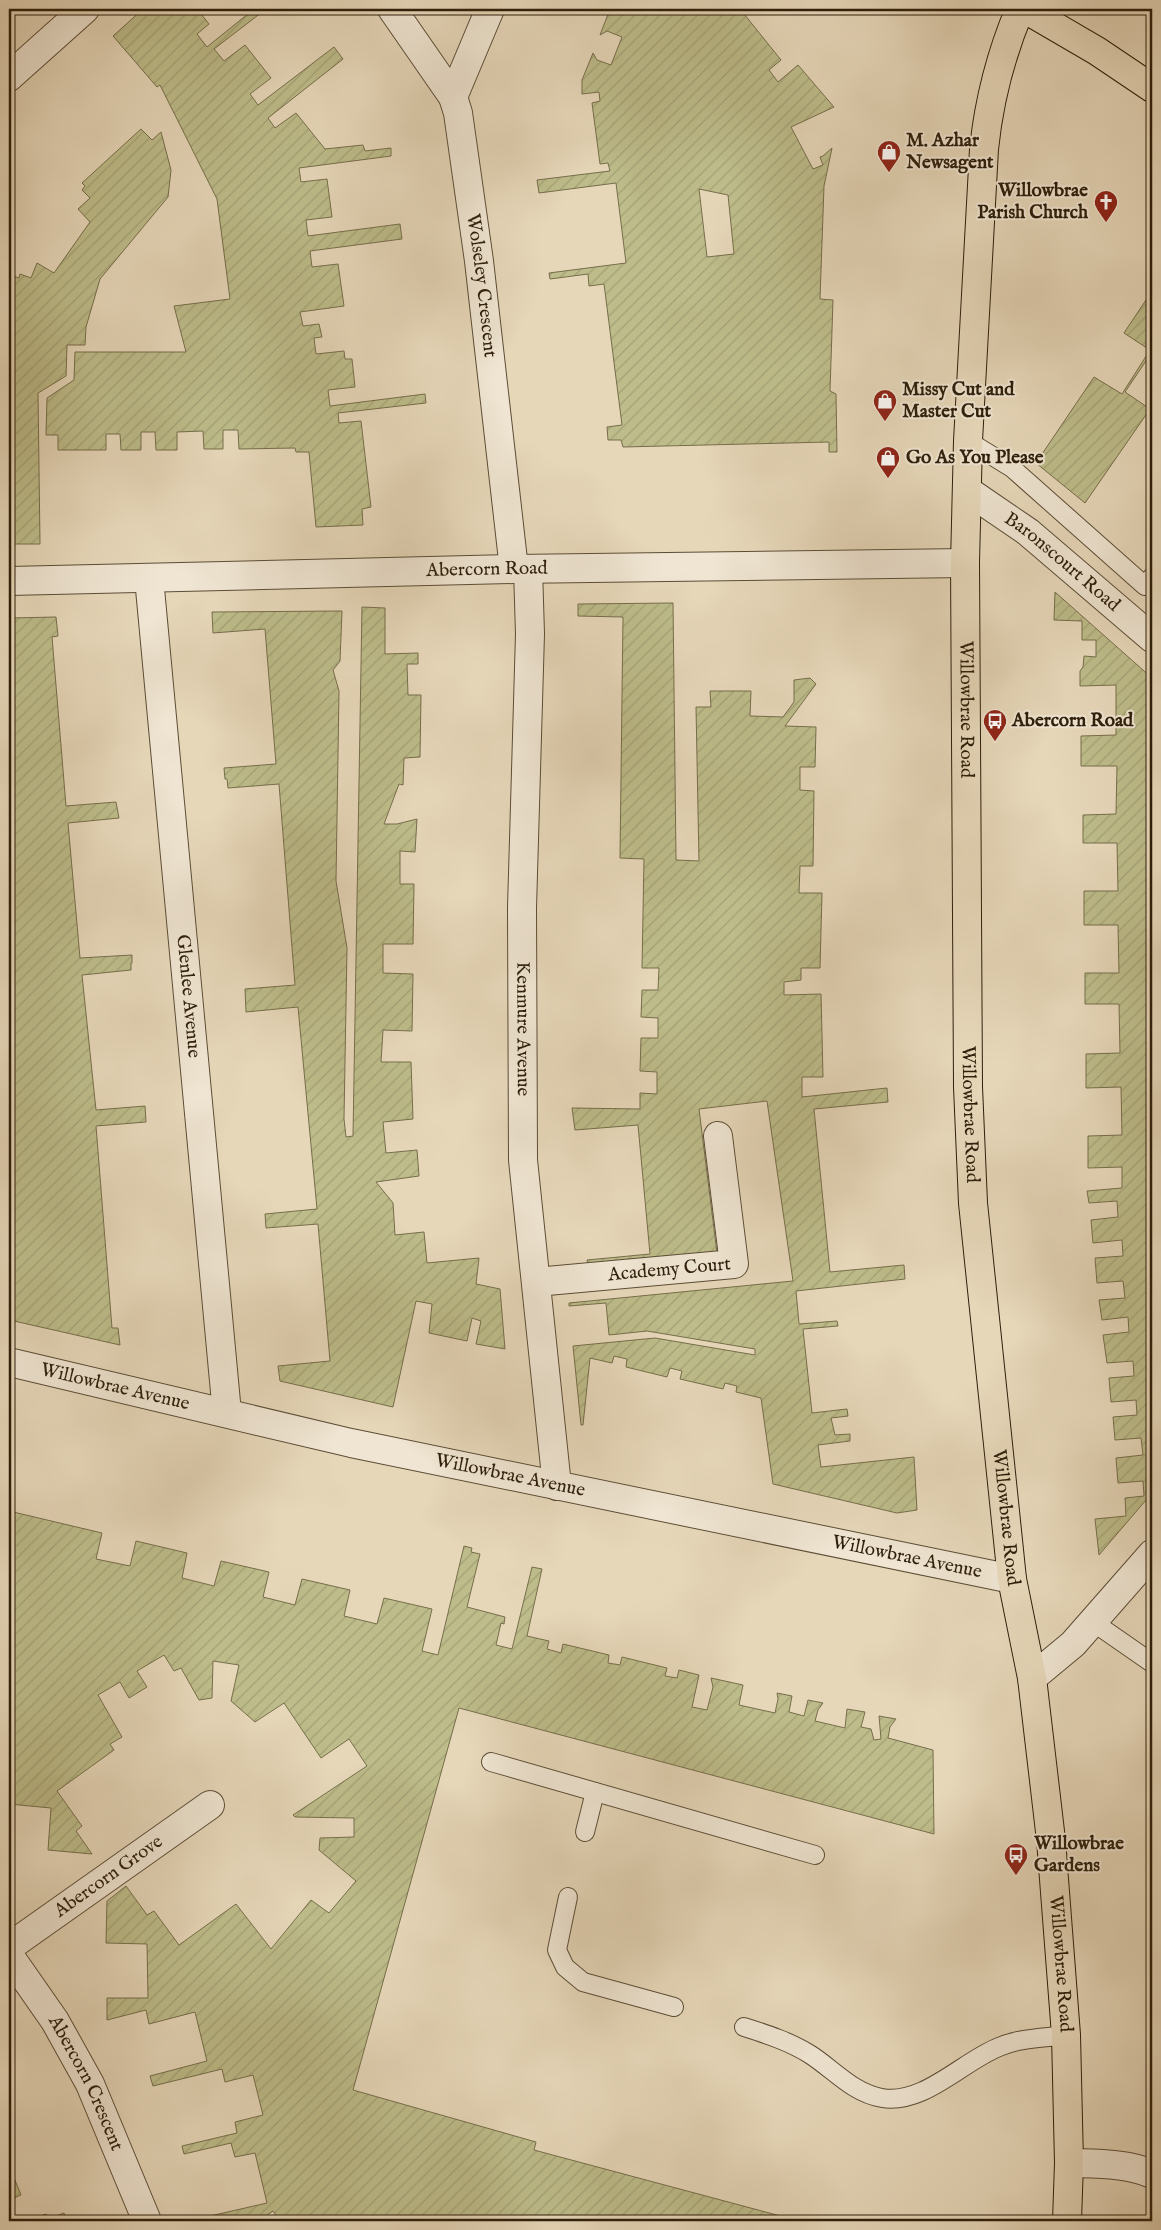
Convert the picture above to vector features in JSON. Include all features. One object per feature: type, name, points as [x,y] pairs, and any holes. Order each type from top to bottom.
[{"type":"main road","name":"Willowbrae Road","points":[[1020,9],[1008,36],[997,72],[987,119],[968,441],[965,563],[968,1087],[973,1203],[1012,1580],[1032,1678],[1052,1840],[1066,2035],[1069,2163],[1067,2221]]},
{"type":"main road","points":[[1025,9],[1097,51],[1152,88]]},
{"type":"street","points":[[9,77],[85,9]]},
{"type":"street","points":[[392,9],[453,96]]},
{"type":"street","points":[[453,96],[490,9]]},
{"type":"street","name":"Wolseley Crescent","points":[[453,96],[461,129],[521,569]]},
{"type":"street","name":"Baronscourt Road","points":[[968,491],[1028,532],[1152,638]]},
{"type":"street","name":"Abercorn Road","points":[[9,581],[521,569],[965,563]]},
{"type":"street","name":"Kenmure Avenue","points":[[521,569],[530,634],[522,908],[523,1150],[557,1486]]},
{"type":"street","name":"Glenlee Avenue","points":[[149,578],[227,1413]]},
{"type":"street","name":"Academy Court","points":[[536,1282],[734,1264],[718,1136]]},
{"type":"street","name":"Willowbrae Avenue","points":[[9,1362],[350,1443],[1012,1580]]},
{"type":"street","points":[[1032,1678],[1073,1644],[1152,1554]]},
{"type":"street","name":"Abercorn Grove","points":[[9,1948],[210,1805]]},
{"type":"street","name":"Abercorn Crescent","points":[[9,1955],[55,2021],[90,2084],[147,2221]]},
{"type":"street","points":[[1069,2163],[1109,2164],[1142,2170],[1152,2174]]},
{"type":"lane","points":[[968,441],[1012,468],[1145,586],[1152,577]]},
{"type":"lane","points":[[1093,1622],[1152,1663]]},
{"type":"lane","points":[[491,1762],[815,1856]]},
{"type":"lane","points":[[585,1832],[595,1792]]},
{"type":"lane","points":[[568,1897],[558,1950],[565,1968],[583,1982],[674,2007]]},
{"type":"lane","points":[[744,2027],[772,2036],[811,2055],[829,2071],[856,2088],[882,2098],[911,2096],[999,2047],[1021,2041],[1066,2035]]},
{"type":"shaded area","points":[[143,9],[178,9],[180,11],[183,9],[197,9],[209,24],[197,34],[207,47],[254,9],[266,9],[214,49],[224,61],[245,45],[271,78],[250,94],[258,105],[334,47],[343,59],[268,118],[275,128],[296,113],[325,149],[363,145],[365,151],[391,148],[391,156],[299,168],[301,182],[327,179],[332,217],[306,220],[308,236],[400,224],[402,239],[310,251],[312,267],[338,264],[344,306],[300,312],[303,326],[319,324],[322,337],[314,338],[316,354],[344,351],[345,359],[352,359],[355,387],[328,390],[330,406],[425,394],[426,403],[338,413],[339,423],[361,421],[371,507],[362,509],[363,525],[316,527],[309,452],[296,452],[295,448],[239,449],[238,430],[223,430],[223,449],[204,449],[203,431],[177,432],[177,450],[156,450],[155,432],[141,432],[141,450],[121,450],[120,434],[106,434],[106,450],[58,450],[58,435],[46,435],[47,398],[74,380],[75,352],[186,352],[174,306],[230,299],[217,199],[160,85],[157,87],[113,36]]},
{"type":"shaded area","points":[[610,9],[740,9],[781,60],[769,70],[778,82],[798,65],[834,107],[791,127],[813,169],[823,165],[820,157],[832,148],[824,186],[820,299],[833,300],[830,391],[836,394],[837,452],[829,452],[829,442],[623,447],[621,440],[608,440],[607,427],[622,425],[604,284],[589,286],[588,274],[550,279],[549,273],[626,263],[616,183],[539,193],[537,180],[610,171],[608,163],[600,164],[592,103],[600,101],[599,92],[582,94],[582,80],[593,53],[597,60],[611,65],[622,37],[607,31],[600,35]],"holes":[[[699,189],[728,195],[734,254],[707,257]]]},
{"type":"shaded area","points":[[141,129],[152,140],[161,132],[171,170],[168,197],[100,279],[86,327],[85,345],[67,345],[66,376],[38,393],[40,544],[9,544],[9,288],[13,276],[19,278],[20,274],[31,278],[37,263],[54,273],[90,222],[78,209],[90,198],[82,190],[85,186],[82,183]]},
{"type":"shaded area","points":[[1152,291],[1152,333],[1147,340],[1152,344],[1152,352],[1125,392],[1150,409],[1085,503],[1036,463],[1094,377],[1122,394],[1150,350],[1124,333]]},
{"type":"shaded area","points":[[1055,592],[1152,678],[1152,1493],[1099,1555],[1095,1519],[1126,1516],[1125,1498],[1144,1496],[1143,1481],[1118,1483],[1116,1458],[1143,1455],[1141,1438],[1115,1440],[1113,1417],[1137,1415],[1136,1400],[1111,1402],[1109,1378],[1134,1376],[1133,1361],[1107,1363],[1103,1335],[1129,1332],[1128,1317],[1102,1320],[1099,1300],[1125,1298],[1123,1281],[1097,1283],[1095,1258],[1123,1256],[1122,1240],[1093,1243],[1091,1220],[1118,1217],[1117,1201],[1089,1203],[1087,1191],[1122,1188],[1122,1167],[1088,1168],[1088,1136],[1122,1135],[1121,1087],[1086,1088],[1086,1054],[1120,1053],[1119,1004],[1085,1004],[1085,973],[1119,973],[1118,925],[1084,925],[1084,891],[1118,891],[1117,843],[1083,843],[1083,815],[1116,814],[1117,766],[1081,766],[1081,736],[1116,735],[1116,685],[1080,686],[1080,671],[1083,667],[1084,656],[1096,657],[1096,640],[1082,640],[1082,621],[1054,620]]},
{"type":"shaded area","points":[[673,603],[676,860],[699,861],[696,707],[711,707],[710,691],[751,691],[750,716],[783,717],[794,702],[794,680],[810,678],[816,684],[785,726],[816,727],[815,767],[800,767],[800,790],[814,791],[813,866],[800,866],[799,893],[822,893],[820,968],[801,968],[801,980],[784,982],[784,995],[821,994],[823,1077],[802,1077],[802,1097],[887,1088],[888,1102],[814,1109],[830,1272],[904,1265],[905,1279],[796,1291],[799,1324],[837,1321],[838,1326],[803,1329],[812,1413],[847,1409],[848,1416],[831,1418],[835,1435],[850,1434],[850,1441],[818,1445],[821,1467],[914,1457],[917,1510],[897,1513],[773,1484],[761,1398],[736,1392],[737,1386],[725,1383],[723,1389],[680,1379],[682,1371],[670,1368],[667,1377],[626,1367],[627,1359],[614,1356],[612,1363],[590,1358],[583,1425],[581,1425],[573,1346],[655,1338],[755,1355],[755,1349],[647,1331],[609,1335],[606,1303],[569,1306],[569,1303],[793,1281],[767,1101],[699,1109],[717,1253],[588,1265],[587,1260],[650,1254],[638,1125],[575,1130],[572,1108],[640,1109],[640,1093],[657,1094],[657,1072],[640,1071],[641,1038],[658,1038],[658,1018],[641,1017],[642,990],[658,990],[659,968],[642,968],[644,859],[620,858],[623,617],[578,616],[578,604]]},
{"type":"shaded area","points":[[362,607],[385,608],[385,654],[418,653],[418,664],[407,664],[408,695],[421,695],[420,757],[404,758],[403,785],[399,784],[384,824],[397,824],[417,819],[415,852],[400,851],[400,884],[414,884],[413,944],[383,944],[383,973],[413,974],[412,1031],[383,1030],[381,1062],[411,1062],[413,1119],[383,1122],[386,1153],[417,1150],[419,1176],[376,1182],[393,1203],[395,1235],[424,1232],[427,1263],[479,1258],[476,1284],[500,1289],[505,1349],[476,1344],[481,1321],[472,1318],[467,1341],[429,1333],[432,1304],[416,1301],[393,1407],[280,1381],[278,1366],[330,1361],[318,1224],[266,1228],[265,1214],[317,1209],[298,1007],[246,1012],[245,989],[295,985],[279,784],[228,788],[224,768],[276,764],[265,629],[213,633],[212,612],[342,611],[340,661],[333,670],[339,691],[336,881],[347,948],[344,1119],[346,1137],[353,1136]]},
{"type":"shaded area","points":[[56,617],[58,636],[52,637],[66,806],[116,802],[119,818],[68,823],[80,958],[132,955],[131,970],[82,975],[96,1110],[145,1106],[146,1122],[96,1126],[112,1328],[118,1328],[120,1345],[14,1321],[9,1262],[9,618]]},
{"type":"shaded area","points":[[9,1511],[102,1533],[96,1559],[130,1566],[136,1541],[187,1553],[182,1578],[214,1586],[221,1561],[269,1572],[263,1597],[295,1605],[302,1579],[350,1590],[344,1616],[377,1624],[384,1598],[432,1609],[422,1651],[438,1655],[464,1546],[472,1548],[471,1552],[480,1554],[467,1607],[505,1617],[504,1624],[501,1623],[496,1645],[512,1649],[532,1567],[542,1569],[527,1636],[549,1641],[547,1649],[561,1653],[563,1644],[609,1655],[608,1663],[620,1665],[622,1657],[667,1668],[665,1676],[677,1678],[679,1670],[699,1675],[692,1707],[707,1710],[713,1687],[711,1678],[743,1685],[739,1705],[775,1713],[778,1699],[777,1693],[792,1696],[789,1712],[804,1716],[808,1700],[823,1703],[818,1710],[815,1721],[845,1728],[847,1709],[865,1712],[861,1727],[871,1729],[874,1740],[881,1739],[879,1716],[896,1719],[890,1727],[888,1738],[933,1750],[934,1834],[459,1708],[353,2090],[536,2142],[534,2150],[799,2221],[280,2221],[273,2211],[258,2221],[211,2221],[210,2216],[267,2203],[255,2153],[235,2157],[231,2143],[184,2154],[182,2146],[237,2133],[235,2122],[263,2115],[253,2075],[225,2082],[222,2069],[153,2086],[150,2076],[207,2061],[195,2012],[149,2024],[146,2010],[107,2020],[107,1998],[148,1998],[147,1944],[106,1943],[107,1901],[126,1886],[147,1915],[154,1911],[179,1945],[236,1904],[271,1949],[311,1900],[329,1913],[356,1881],[319,1850],[320,1838],[354,1837],[354,1818],[295,1817],[293,1815],[367,1766],[349,1739],[321,1758],[284,1703],[255,1722],[231,1701],[239,1665],[213,1661],[212,1698],[199,1700],[181,1668],[174,1671],[164,1655],[137,1671],[147,1687],[129,1698],[120,1682],[98,1695],[122,1737],[110,1744],[114,1750],[57,1791],[82,1826],[76,1831],[92,1854],[48,1850],[51,1808],[9,1804]]},
{"type":"shaded area","points":[[9,2169],[21,2195],[9,2200]]},
{"type":"shaded area","points":[[64,2213],[66,2220],[62,2221],[27,2221],[46,2214],[48,2219]]},
{"type":"place","name":"M. Azhar Newsagent","points":[[889,173]]},
{"type":"place","name":"Willowbrae Parish Church","points":[[1106,223]]},
{"type":"place","name":"Missy Cut and Master Cut","points":[[885,422]]},
{"type":"place","name":"Go As You Please","points":[[888,479]]},
{"type":"place","name":"Abercorn Road","points":[[995,742]]},
{"type":"place","name":"Willowbrae Gardens","points":[[1016,1876]]}]
